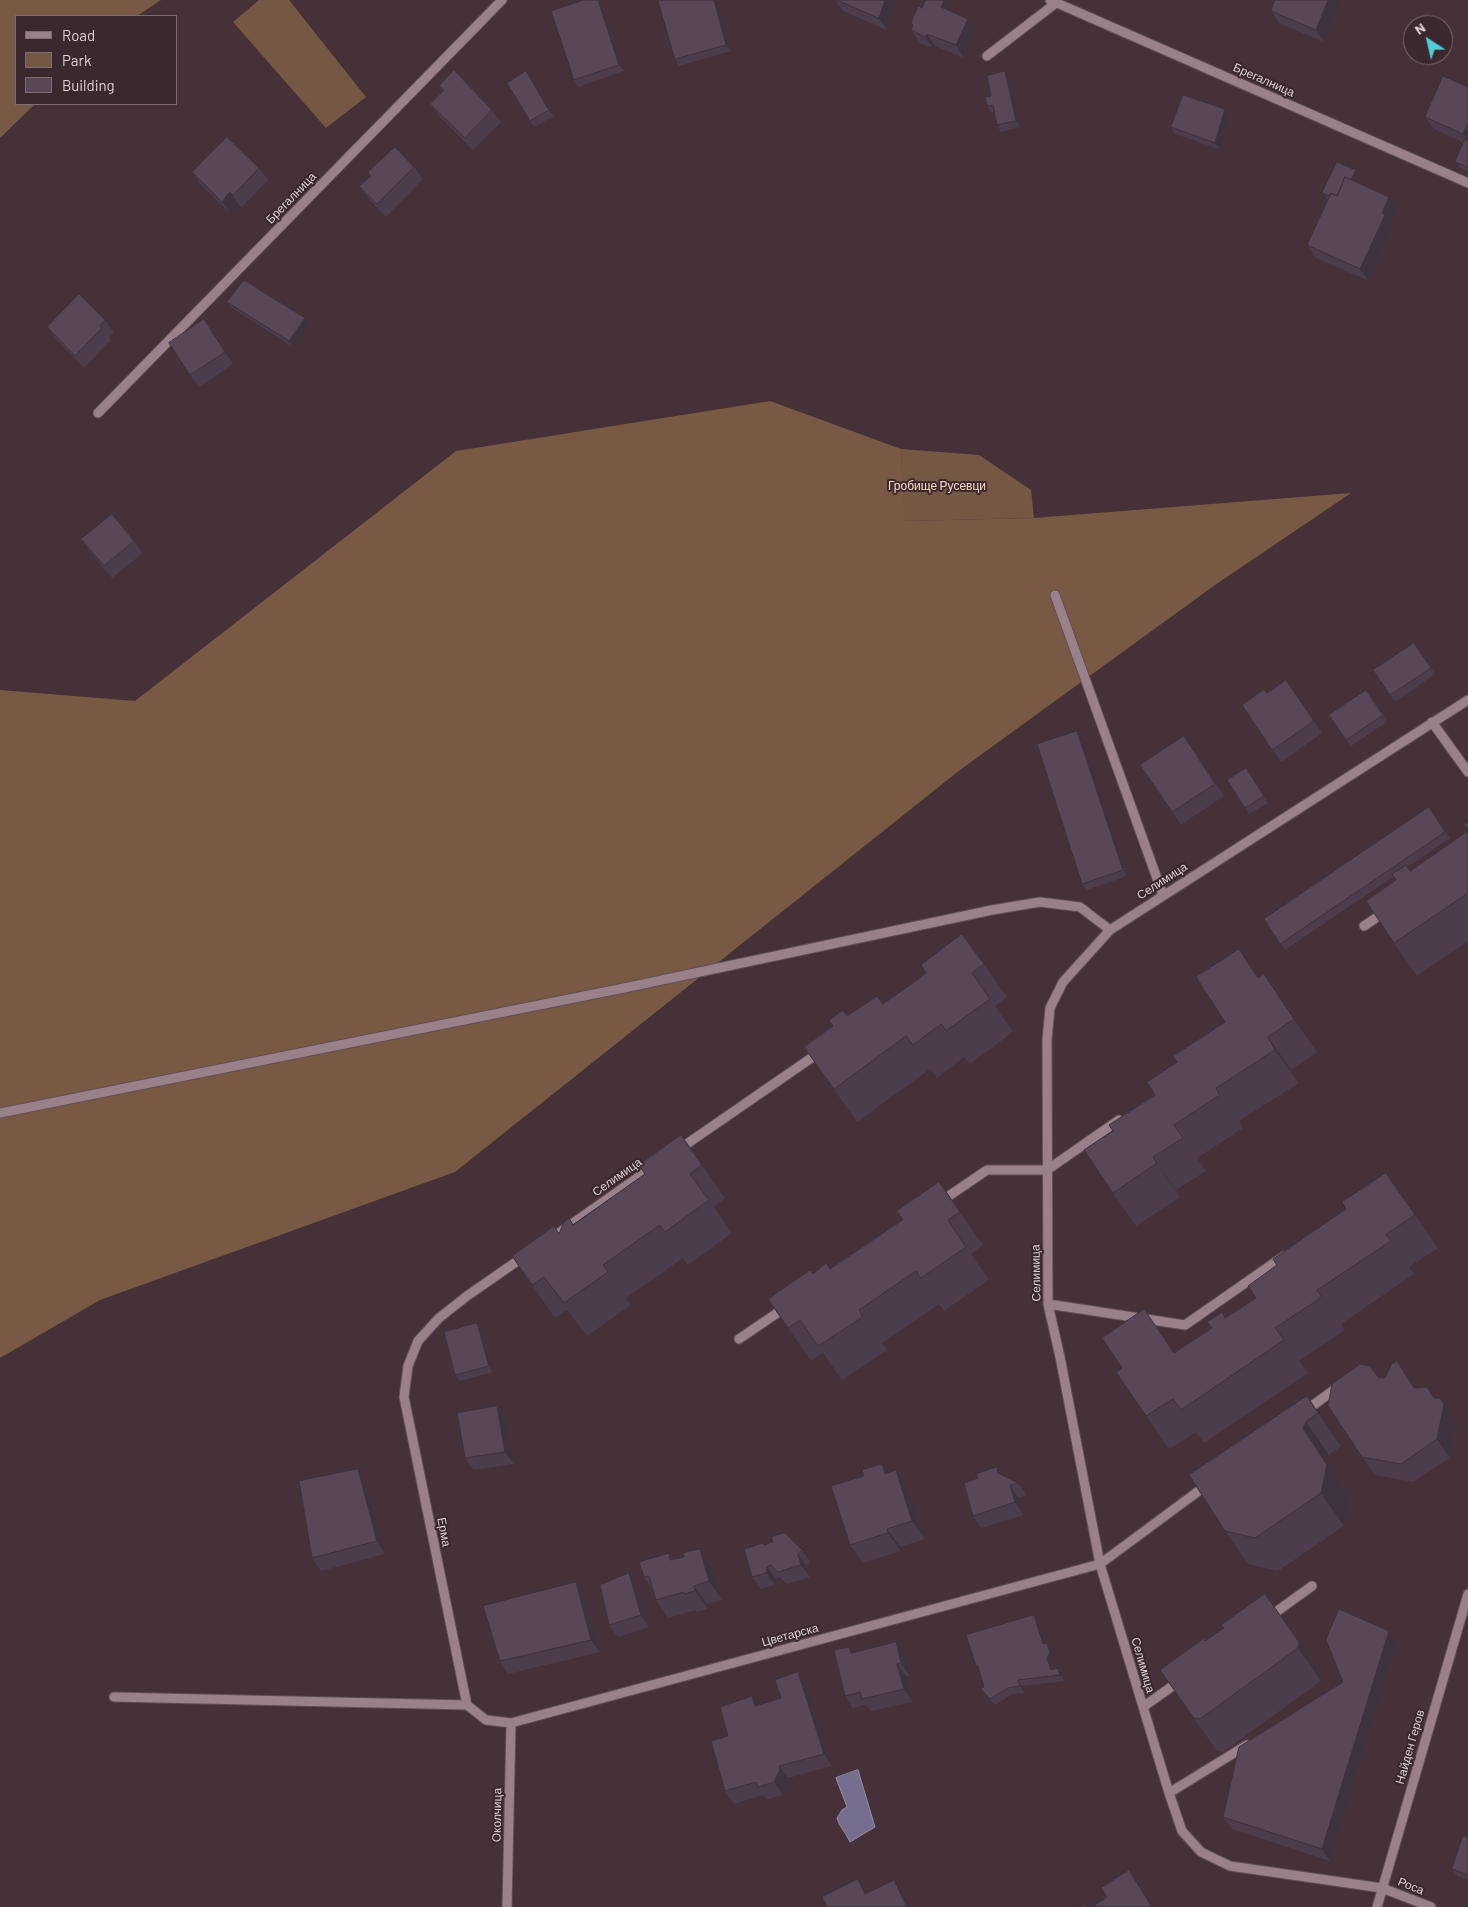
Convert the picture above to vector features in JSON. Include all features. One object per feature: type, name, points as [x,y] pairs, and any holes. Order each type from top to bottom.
[{"type":"street","name":"Брегалница","points":[[98,413],[502,0]]},
{"type":"street","name":"Брегалница","points":[[1053,2],[1468,183]]},
{"type":"street","points":[[987,56],[1053,2]]},
{"type":"street","points":[[1056,595],[1163,895]]},
{"type":"street","name":"Селимица","points":[[1382,1888],[1230,1866],[1201,1852],[1182,1831],[1168,1793],[1100,1564],[1048,1304],[1047,1058],[1050,1008],[1063,982],[1110,930],[1468,700]]},
{"type":"street","points":[[1432,722],[1468,772]]},
{"type":"street","points":[[0,1113],[614,990],[992,910],[1040,902],[1080,907],[1110,930]]},
{"type":"street","points":[[1364,926],[1396,903]]},
{"type":"street","points":[[672,1154],[829,1046]]},
{"type":"street","points":[[929,1210],[987,1170],[1047,1170],[1128,1114]]},
{"type":"street","name":"Селимица","points":[[541,1245],[664,1160]]},
{"type":"street","points":[[1048,1304],[1184,1325],[1295,1248]]},
{"type":"street","name":"Ерма","points":[[467,1705],[404,1397],[408,1366],[418,1341],[438,1318],[533,1250]]},
{"type":"street","points":[[739,1339],[797,1300]]},
{"type":"street","points":[[1298,1417],[1346,1382]]},
{"type":"street","points":[[1100,1564],[1219,1476]]},
{"type":"street","name":"Цветарска","points":[[467,1705],[486,1720],[511,1723],[1100,1564]]},
{"type":"street","points":[[1264,1620],[1312,1586]]},
{"type":"street","name":"Найден Геров","points":[[1377,1907],[1468,1594]]},
{"type":"street","points":[[1143,1707],[1191,1673]]},
{"type":"street","points":[[114,1696],[467,1705]]},
{"type":"street","name":"Околчица","points":[[507,1907],[511,1723]]},
{"type":"street","points":[[1168,1793],[1258,1738]]},
{"type":"street","name":"Роса","points":[[1382,1888],[1430,1907]]},
{"type":"green space","points":[[259,0],[289,0],[366,97],[326,128],[233,22]]},
{"type":"green space","name":"Гробище Русевци","points":[[901,449],[979,455],[1031,490],[1034,518],[903,521]]},
{"type":"shaded area","points":[[0,0],[161,0],[138,15],[15,15],[15,105],[34,105],[0,138]]},
{"type":"shaded area","points":[[770,401],[901,449],[904,521],[1034,518],[1351,493],[1215,585],[960,770],[455,1172],[100,1300],[0,1358],[0,690],[135,701],[456,451]]},
{"type":"shaded area","points":[[858,1770],[875,1827],[850,1842],[837,1818],[842,1810],[847,1807],[836,1778]]},
{"type":"building","points":[[584,0],[598,0],[619,65],[574,80],[551,11]]},
{"type":"building","points":[[658,0],[714,0],[726,45],[675,59]]},
{"type":"building","points":[[837,0],[885,0],[879,18]]},
{"type":"building","points":[[926,0],[944,1],[941,7],[968,19],[956,45],[927,34],[925,37],[911,30],[913,25],[911,23],[918,6],[922,8]]},
{"type":"building","points":[[1275,0],[1328,0],[1316,30],[1271,11]]},
{"type":"building","points":[[454,70],[492,110],[465,138],[430,104],[444,90],[439,86]]},
{"type":"building","points":[[526,71],[549,110],[530,121],[507,83]]},
{"type":"building","points":[[1005,71],[1016,121],[997,125],[993,105],[987,106],[985,97],[991,96],[987,76]]},
{"type":"building","points":[[1443,76],[1468,87],[1468,123],[1463,134],[1425,117]]},
{"type":"building","points":[[1183,95],[1225,109],[1215,143],[1171,127]]},
{"type":"building","points":[[227,137],[259,168],[233,195],[230,192],[222,202],[192,172]]},
{"type":"building","points":[[1465,139],[1468,141],[1468,167],[1455,162]]},
{"type":"building","points":[[395,147],[414,167],[377,204],[359,186],[371,176],[368,172]]},
{"type":"building","points":[[1337,162],[1356,170],[1351,180],[1345,177],[1337,196],[1331,193],[1329,196],[1322,193]]},
{"type":"building","points":[[1345,177],[1389,197],[1382,213],[1385,215],[1360,269],[1307,245],[1331,193],[1337,196]]},
{"type":"building","points":[[244,280],[305,318],[289,341],[227,302]]},
{"type":"building","points":[[79,294],[105,320],[100,326],[102,328],[75,356],[47,327]]},
{"type":"building","points":[[204,319],[225,352],[190,375],[169,343]]},
{"type":"building","points":[[112,514],[134,541],[104,566],[81,539]]},
{"type":"building","points":[[1414,643],[1431,668],[1390,695],[1373,670]]},
{"type":"building","points":[[1286,680],[1314,721],[1272,750],[1242,705],[1264,689],[1267,693]]},
{"type":"building","points":[[1366,690],[1383,715],[1346,740],[1329,715]]},
{"type":"building","points":[[1077,731],[1123,870],[1082,884],[1037,744]]},
{"type":"building","points":[[1184,736],[1215,784],[1172,812],[1140,765]]},
{"type":"building","points":[[1246,768],[1264,796],[1245,808],[1227,780]]},
{"type":"building","points":[[1429,807],[1445,832],[1280,944],[1264,919]]},
{"type":"building","points":[[1468,831],[1468,893],[1394,943],[1366,901],[1396,880],[1392,874],[1406,865],[1410,871]]},
{"type":"building","points":[[962,934],[984,964],[972,973],[990,999],[946,1031],[941,1024],[913,1045],[906,1036],[834,1089],[804,1047],[833,1026],[829,1020],[843,1010],[847,1016],[877,996],[883,1004],[913,983],[926,973],[921,965]]},
{"type":"building","points":[[1239,949],[1258,978],[1264,974],[1294,1019],[1268,1037],[1275,1050],[1216,1088],[1220,1095],[1174,1125],[1183,1138],[1153,1157],[1157,1163],[1113,1193],[1084,1150],[1113,1131],[1109,1125],[1155,1095],[1147,1082],[1177,1062],[1173,1056],[1225,1022],[1196,977]]},
{"type":"building","points":[[681,1135],[702,1165],[690,1174],[709,1200],[665,1232],[660,1225],[603,1265],[608,1272],[564,1303],[544,1277],[532,1285],[512,1256],[554,1226],[559,1234],[564,1222],[569,1218],[573,1225],[645,1174],[639,1165]]},
{"type":"building","points":[[1386,1173],[1415,1215],[1386,1234],[1391,1241],[1317,1290],[1322,1297],[1275,1328],[1284,1340],[1181,1410],[1173,1399],[1146,1416],[1116,1372],[1122,1368],[1102,1338],[1144,1309],[1174,1353],[1212,1328],[1207,1322],[1222,1312],[1225,1318],[1256,1298],[1248,1286],[1277,1265],[1273,1259],[1346,1209],[1342,1202]]},
{"type":"building","points":[[939,1182],[960,1212],[948,1220],[966,1247],[921,1278],[916,1271],[859,1310],[863,1317],[818,1346],[800,1320],[788,1328],[768,1299],[810,1270],[813,1274],[826,1263],[830,1269],[903,1220],[897,1211]]},
{"type":"building","points":[[477,1323],[489,1366],[455,1375],[444,1332]]},
{"type":"building","points":[[1397,1361],[1414,1388],[1427,1387],[1434,1398],[1440,1398],[1444,1404],[1437,1439],[1401,1464],[1362,1457],[1328,1406],[1332,1384],[1360,1364],[1370,1366],[1378,1377],[1385,1378],[1391,1365]]},
{"type":"building","points":[[1307,1396],[1318,1413],[1306,1422],[1303,1428],[1327,1465],[1321,1493],[1255,1538],[1225,1531],[1189,1475]]},
{"type":"building","points":[[497,1406],[505,1452],[465,1458],[457,1413]]},
{"type":"building","points":[[882,1464],[885,1474],[896,1470],[912,1521],[887,1529],[888,1533],[850,1545],[831,1486],[864,1476],[862,1470]]},
{"type":"building","points":[[997,1467],[998,1473],[1018,1483],[1010,1485],[1015,1502],[973,1516],[964,1483],[978,1478],[976,1474]]},
{"type":"building","points":[[358,1469],[377,1541],[312,1558],[299,1481]]},
{"type":"building","points":[[785,1533],[802,1550],[798,1554],[801,1565],[778,1572],[771,1565],[767,1567],[766,1573],[752,1577],[744,1549],[773,1542],[771,1537]]},
{"type":"building","points":[[700,1549],[709,1581],[694,1586],[695,1591],[656,1600],[649,1576],[644,1577],[639,1562],[669,1553],[670,1560],[684,1557],[683,1553]]},
{"type":"building","points":[[629,1573],[641,1615],[609,1625],[600,1585]]},
{"type":"building","points":[[576,1582],[591,1640],[500,1661],[483,1606]]},
{"type":"building","points":[[1265,1594],[1299,1642],[1298,1648],[1200,1719],[1194,1718],[1160,1670],[1204,1638],[1205,1641],[1224,1628],[1221,1625]]},
{"type":"building","points":[[1339,1609],[1389,1631],[1322,1849],[1223,1817],[1239,1747],[1343,1682],[1326,1640]]},
{"type":"building","points":[[1034,1615],[1043,1644],[1047,1643],[1050,1653],[1047,1658],[1051,1670],[1058,1668],[1060,1675],[1018,1680],[1020,1686],[1008,1688],[990,1699],[980,1688],[984,1687],[966,1635]]},
{"type":"building","points":[[896,1642],[901,1663],[897,1664],[904,1689],[862,1699],[860,1692],[845,1696],[834,1650],[849,1647],[851,1653]]},
{"type":"building","points":[[798,1672],[824,1754],[779,1766],[780,1770],[774,1782],[758,1787],[756,1782],[725,1791],[711,1741],[728,1736],[720,1707],[752,1696],[755,1706],[781,1698],[775,1680]]},
{"type":"building","points":[[1463,1836],[1468,1837],[1468,1875],[1452,1869]]},
{"type":"building","points":[[1129,1870],[1152,1907],[1092,1907],[1107,1897],[1101,1888]]},
{"type":"building","points":[[858,1879],[865,1894],[894,1880],[907,1907],[827,1907],[822,1897]]}]
